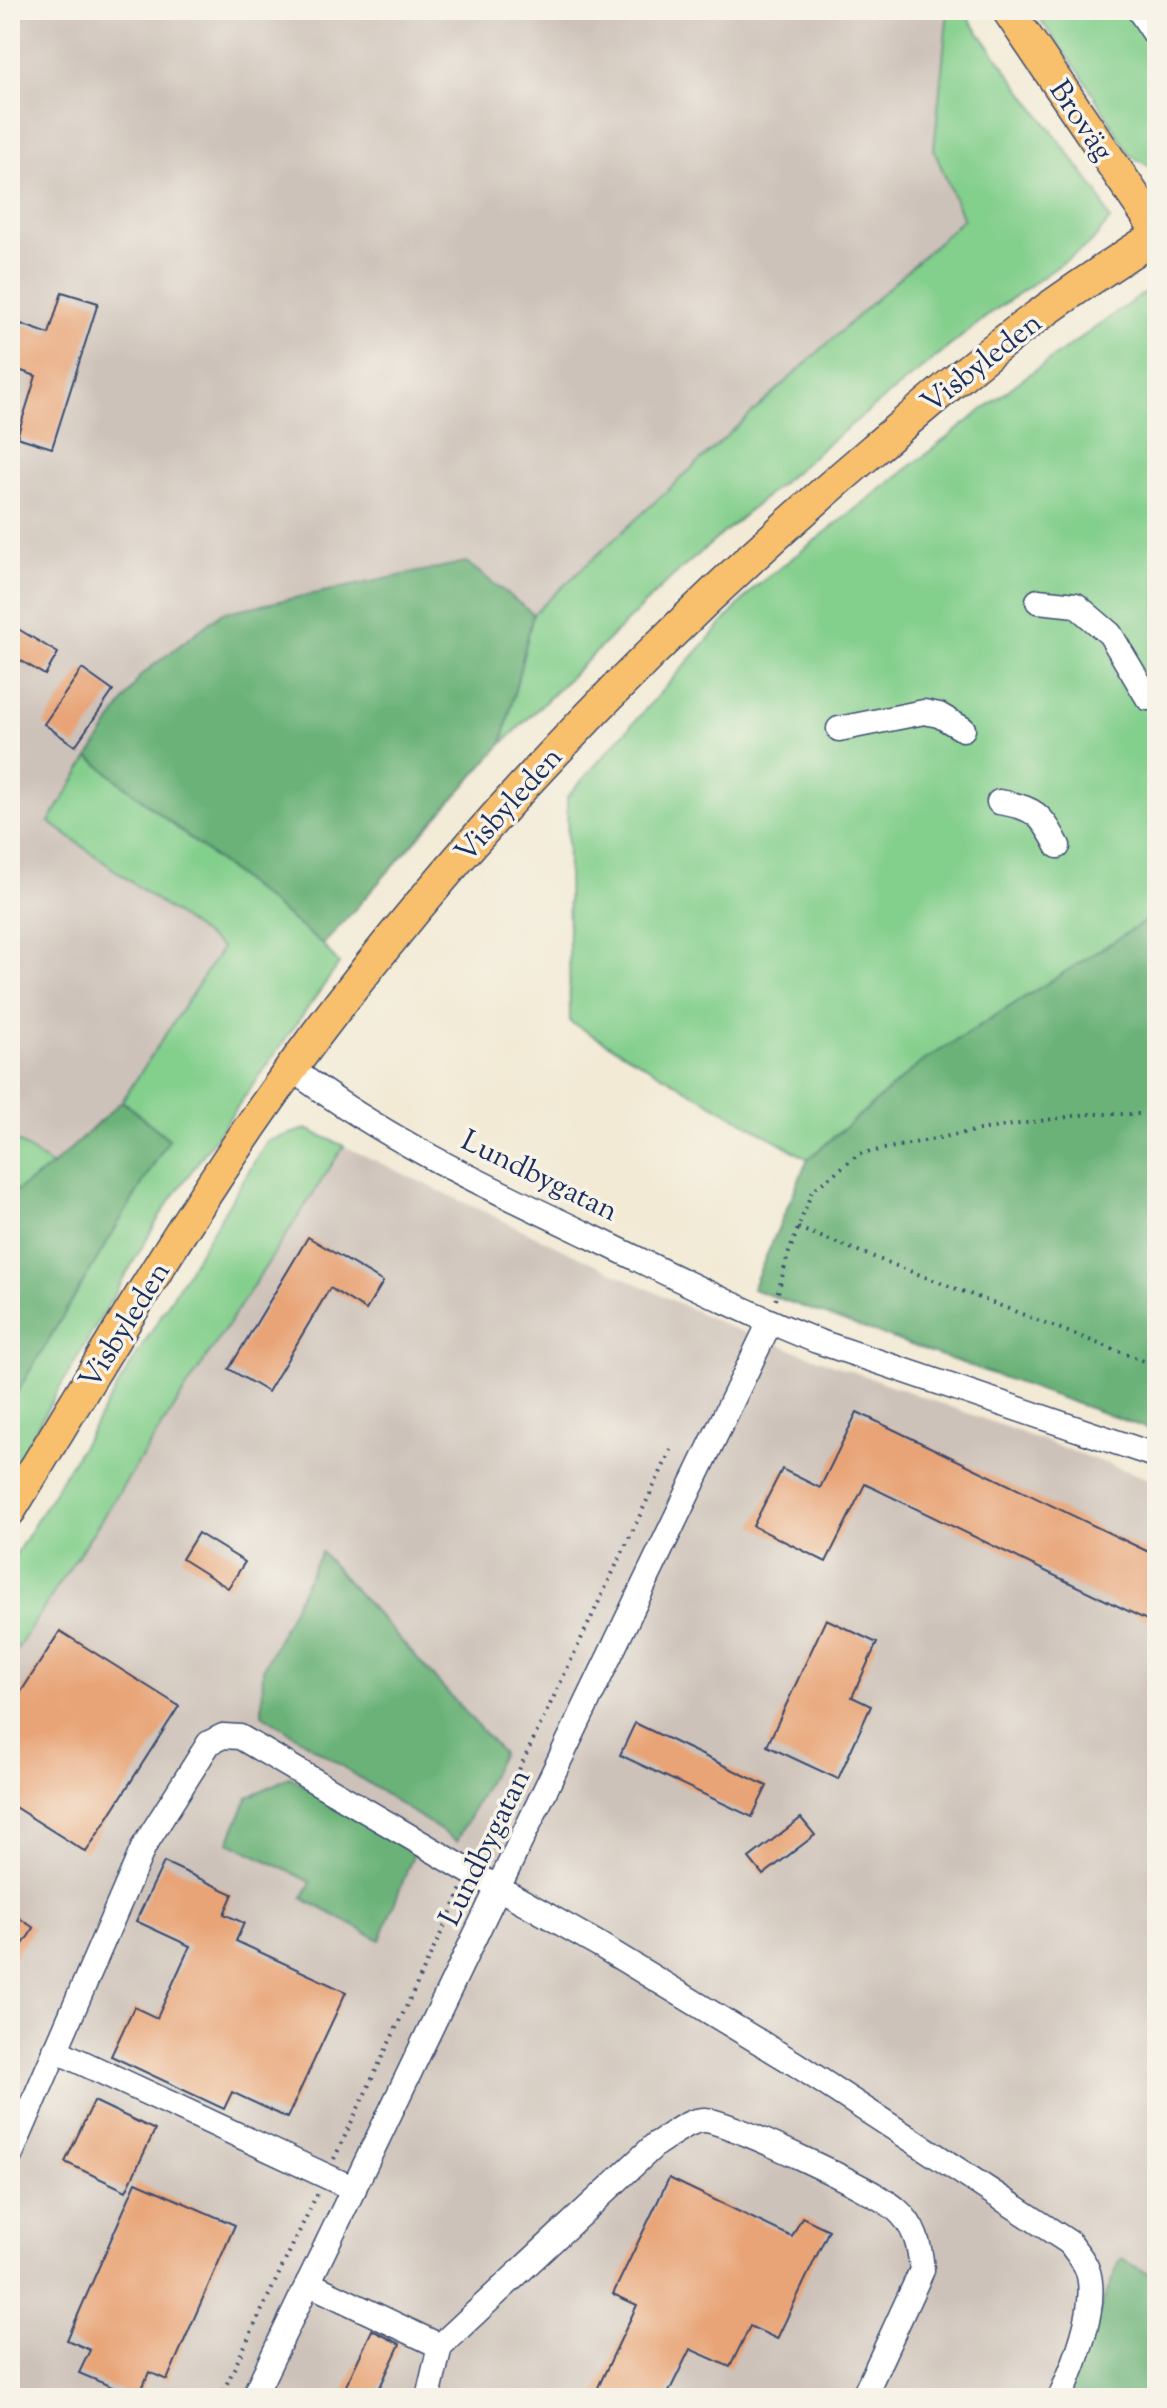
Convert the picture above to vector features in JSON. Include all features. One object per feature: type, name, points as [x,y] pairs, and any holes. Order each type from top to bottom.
[{"type":"main road","name":"Broväg","points":[[1008,10],[1157,233]]},
{"type":"main road","name":"Visbyleden","points":[[10,1510],[188,1223],[292,1069],[370,966],[504,806],[596,706],[699,605],[802,511],[1034,318],[1157,233]]},
{"type":"street","points":[[1139,10],[1157,37]]},
{"type":"street","points":[[1038,601],[1076,605],[1110,634],[1148,698],[1157,693]]},
{"type":"street","points":[[839,729],[924,712],[939,715],[963,729]]},
{"type":"street","points":[[999,802],[1033,811],[1044,820],[1058,846]]},
{"type":"street","name":"Lundbygatan","points":[[292,1069],[403,1143],[770,1322],[817,1341],[1157,1456]]},
{"type":"street","name":"Lundbygatan","points":[[253,2398],[770,1322]]},
{"type":"street","points":[[10,2156],[144,1846],[209,1743],[223,1736],[240,1737],[598,1944],[794,2063],[1070,2243],[1087,2267],[1090,2280],[1088,2312],[1077,2360],[1060,2398]]},
{"type":"street","points":[[55,2050],[354,2189]]},
{"type":"street","points":[[428,2398],[440,2346],[656,2144],[695,2121],[707,2120],[740,2130],[874,2194],[895,2207],[911,2225],[920,2247],[922,2270],[864,2396]]},
{"type":"street","points":[[308,2283],[440,2346]]},
{"type":"path","points":[[770,1322],[812,1191],[859,1154],[979,1130],[1087,1114],[1157,1114]]},
{"type":"path","points":[[798,1228],[1157,1366]]},
{"type":"path","points":[[220,2398],[671,1450]]},
{"type":"shaded area","points":[[10,10],[948,10],[934,150],[963,219],[533,614],[466,562],[141,675],[49,822],[222,947],[122,1101],[52,1166],[10,1136]]},
{"type":"shaded area","points":[[344,1146],[725,1325],[1157,1482],[1157,2278],[1121,2259],[1063,2398],[10,2398],[10,1660]],"holes":[[[229,1842],[415,1850],[302,1898],[311,1883]]]},
{"type":"green space","points":[[948,10],[962,10],[1098,193],[1110,220],[1091,243],[991,313],[826,445],[672,577],[502,744],[533,614],[963,219],[934,150]]},
{"type":"green space","points":[[1033,10],[1157,10],[1157,171],[1130,155],[1082,76]]},
{"type":"green space","points":[[1157,284],[1157,914],[922,1062],[808,1159],[570,1022],[567,797],[754,588],[1020,381]]},
{"type":"green space","points":[[466,562],[533,614],[502,744],[323,945],[89,757],[141,675],[222,613]]},
{"type":"green space","points":[[89,757],[323,945],[339,964],[163,1211],[10,1473],[10,1404],[169,1139],[122,1101],[222,948],[49,822]]},
{"type":"green space","points":[[1157,914],[1157,1432],[752,1289],[808,1159],[922,1062]]},
{"type":"green space","points":[[122,1101],[169,1139],[10,1404],[10,1195],[52,1166]]},
{"type":"green space","points":[[306,1129],[344,1146],[10,1660],[10,1564],[267,1141]]},
{"type":"green space","points":[[10,1136],[52,1166],[10,1195]]},
{"type":"green space","points":[[321,1552],[502,1753],[457,1841],[262,1714],[263,1669]]},
{"type":"green space","points":[[290,1777],[415,1850],[380,1940],[302,1898],[311,1882],[229,1842],[248,1797]]},
{"type":"green space","points":[[1121,2259],[1157,2278],[1157,2398],[1063,2398]]},
{"type":"building","points":[[62,292],[98,303],[52,448],[17,437],[36,376],[10,367],[10,320],[49,334]]},
{"type":"building","points":[[10,624],[58,653],[45,675],[10,654]]},
{"type":"building","points":[[82,669],[113,691],[75,746],[44,724]]},
{"type":"building","points":[[308,1237],[383,1282],[366,1310],[330,1288],[268,1392],[229,1369]]},
{"type":"building","points":[[857,1412],[1157,1556],[1157,1625],[865,1484],[826,1562],[753,1526],[782,1469],[820,1488]]},
{"type":"building","points":[[198,1533],[245,1562],[228,1588],[182,1559]]},
{"type":"building","points":[[826,1619],[877,1643],[852,1697],[871,1706],[838,1779],[767,1746]]},
{"type":"building","points":[[60,1631],[179,1706],[86,1852],[10,1804],[10,1709]]},
{"type":"building","points":[[635,1723],[767,1786],[752,1817],[620,1755]]},
{"type":"building","points":[[801,1818],[815,1835],[763,1875],[749,1858]]},
{"type":"building","points":[[164,1862],[233,1894],[224,1914],[244,1923],[236,1941],[346,1992],[287,2118],[232,2092],[224,2109],[111,2056],[134,2007],[157,2018],[190,1946],[136,1921]]},
{"type":"building","points":[[10,1912],[34,1928],[10,1963]]},
{"type":"building","points":[[94,2101],[155,2130],[126,2191],[65,2162]]},
{"type":"building","points":[[669,2178],[792,2237],[802,2217],[829,2230],[777,2339],[750,2326],[730,2367],[690,2349],[666,2398],[593,2398],[637,2305],[613,2294]]},
{"type":"building","points":[[136,2182],[235,2225],[167,2380],[149,2372],[138,2398],[79,2373],[90,2350],[67,2340]]},
{"type":"building","points":[[372,2330],[400,2344],[375,2398],[360,2398],[344,2390]]}]
